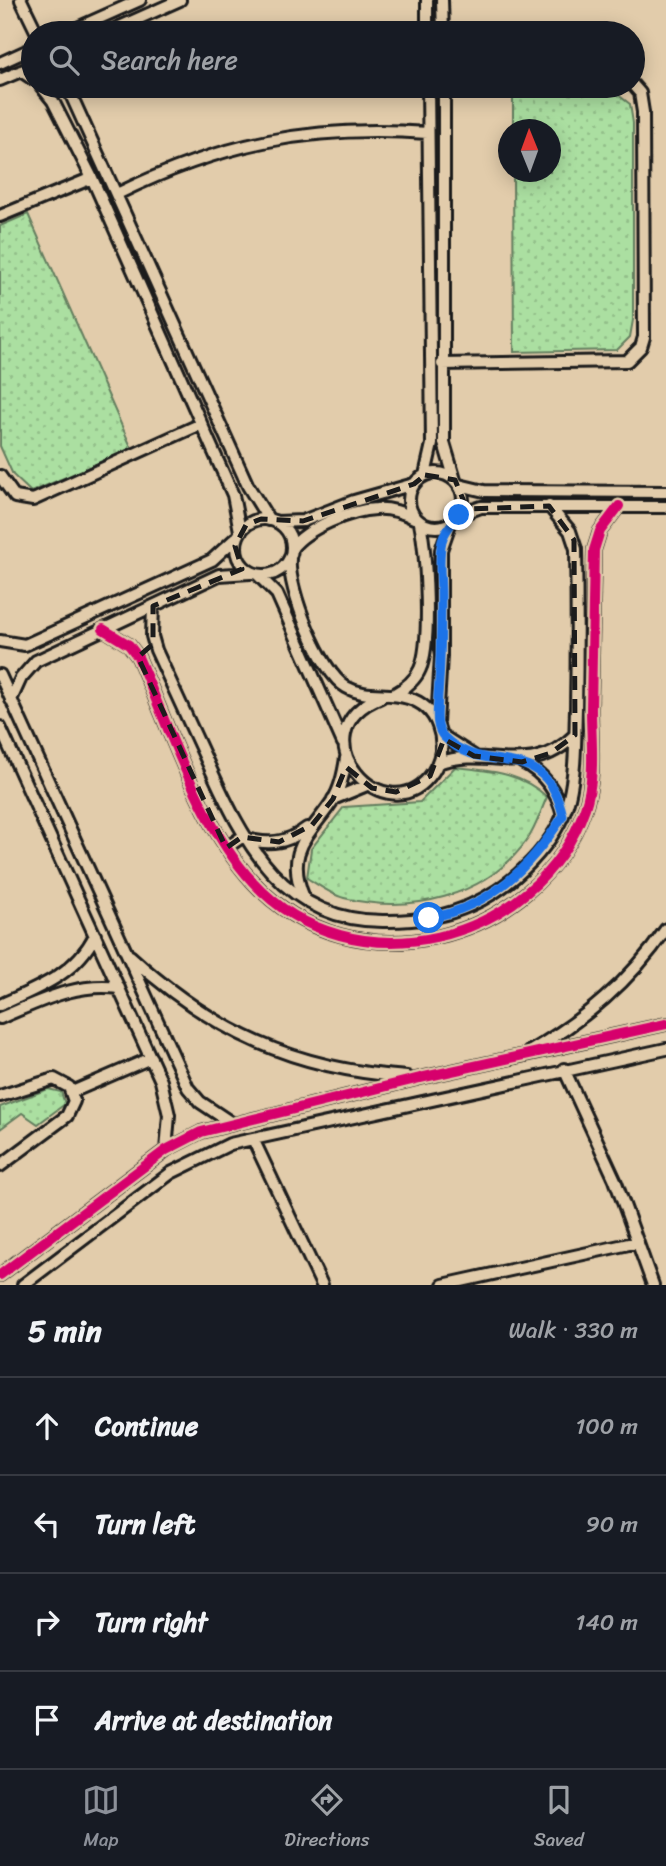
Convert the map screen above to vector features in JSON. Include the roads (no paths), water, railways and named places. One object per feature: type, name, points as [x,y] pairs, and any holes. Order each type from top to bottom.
[{"type":"street","points":[[21,0],[31,21]]},
{"type":"street","points":[[90,21],[123,4],[140,0]]},
{"type":"street","points":[[133,21],[180,0]]},
{"type":"street","points":[[427,0],[427,21]]},
{"type":"street","points":[[442,0],[443,21]]},
{"type":"street","points":[[0,63],[21,53]]},
{"type":"street","points":[[0,80],[21,71]]},
{"type":"street","points":[[51,98],[92,177],[236,504],[236,554],[277,594],[358,778],[384,792],[409,790],[430,776],[438,763],[441,735],[437,722],[441,656],[440,550],[450,524],[459,515],[464,503],[444,448],[444,98]]},
{"type":"street","points":[[72,98],[248,486],[273,521],[288,533],[292,586],[331,676],[354,691],[418,702],[437,722]]},
{"type":"street","points":[[0,641],[25,645],[212,560],[253,521],[311,518],[364,498],[414,484],[425,475],[431,448],[428,98]]},
{"type":"street","points":[[442,363],[627,361],[641,347],[644,337],[641,98]]},
{"type":"street","points":[[117,194],[166,170],[209,155],[274,138],[348,130],[428,133]]},
{"type":"street","points":[[0,216],[92,177]]},
{"type":"street","points":[[429,177],[442,177]]},
{"type":"street","points":[[122,244],[136,238]]},
{"type":"street","points":[[0,475],[15,497],[33,500],[201,424]]},
{"type":"street","points":[[431,448],[444,448]]},
{"type":"street","points":[[425,475],[446,475],[457,482],[484,491],[666,492]]},
{"type":"street","points":[[304,898],[299,885],[297,859],[300,847],[312,825],[333,799],[350,721],[368,702],[387,696],[413,681],[424,658],[424,550],[417,520],[408,501],[414,484]]},
{"type":"street","points":[[484,491],[484,507]]},
{"type":"street","points":[[153,606],[152,636],[156,650],[242,837],[262,864],[304,898],[327,910],[376,922],[413,921],[444,915],[487,898],[518,875],[540,850],[563,816],[573,775],[575,735],[576,549],[570,531],[549,506]]},
{"type":"street","points":[[103,629],[129,645],[138,657],[210,820],[226,848],[256,885],[303,920],[330,932],[391,942],[449,935],[511,908],[536,887],[557,863],[573,836],[589,791],[594,550],[600,531],[619,506]]},
{"type":"street","points":[[459,515],[484,507],[666,506]]},
{"type":"street","points":[[11,700],[21,678],[36,661],[219,575],[274,574],[304,536],[366,510],[391,509],[438,528],[450,524]]},
{"type":"street","points":[[576,549],[587,544],[594,550]]},
{"type":"street","points":[[25,645],[24,657],[27,661],[36,661]]},
{"type":"street","points":[[138,657],[143,648],[156,650]]},
{"type":"street","points":[[0,675],[180,1072],[200,1102],[230,1122]]},
{"type":"street","points":[[576,689],[591,690]]},
{"type":"street","points":[[0,727],[161,1081],[169,1115],[166,1150]]},
{"type":"street","points":[[441,735],[474,756]]},
{"type":"street","points":[[438,763],[474,756],[522,762],[551,753],[575,735]]},
{"type":"street","points":[[522,762],[546,779],[557,796],[563,816]]},
{"type":"street","points":[[333,799],[367,785]]},
{"type":"street","points":[[242,837],[254,841],[279,842],[312,825]]},
{"type":"street","points":[[226,848],[242,837]]},
{"type":"street","points":[[540,850],[557,863]]},
{"type":"street","points":[[65,869],[83,861]]},
{"type":"street","points":[[519,1057],[568,1030],[612,995],[649,954],[666,929]]},
{"type":"street","points":[[0,1005],[52,980],[78,961],[95,934]]},
{"type":"street","points":[[127,953],[167,990],[212,1021],[261,1046],[312,1063],[366,1074],[420,1078]]},
{"type":"street","points":[[52,980],[57,995]]},
{"type":"street","points":[[0,1018],[57,995],[88,986],[119,988]]},
{"type":"street","points":[[0,1275],[166,1150],[201,1132],[230,1122],[666,1024]]},
{"type":"street","points":[[23,1285],[189,1161],[230,1144],[564,1069],[666,1049]]},
{"type":"street","points":[[72,1092],[151,1058]]},
{"type":"street","points":[[481,1065],[485,1087]]},
{"type":"street","points":[[564,1069],[615,1180],[653,1285]]},
{"type":"street","points":[[161,1081],[180,1072]]},
{"type":"street","points":[[0,1096],[54,1079],[65,1083],[72,1092],[72,1109],[67,1116],[0,1166]]},
{"type":"street","points":[[253,1139],[322,1285]]},
{"type":"street","points":[[109,1193],[122,1209]]},
{"type":"street","points":[[443,1285],[638,1242]]}]
